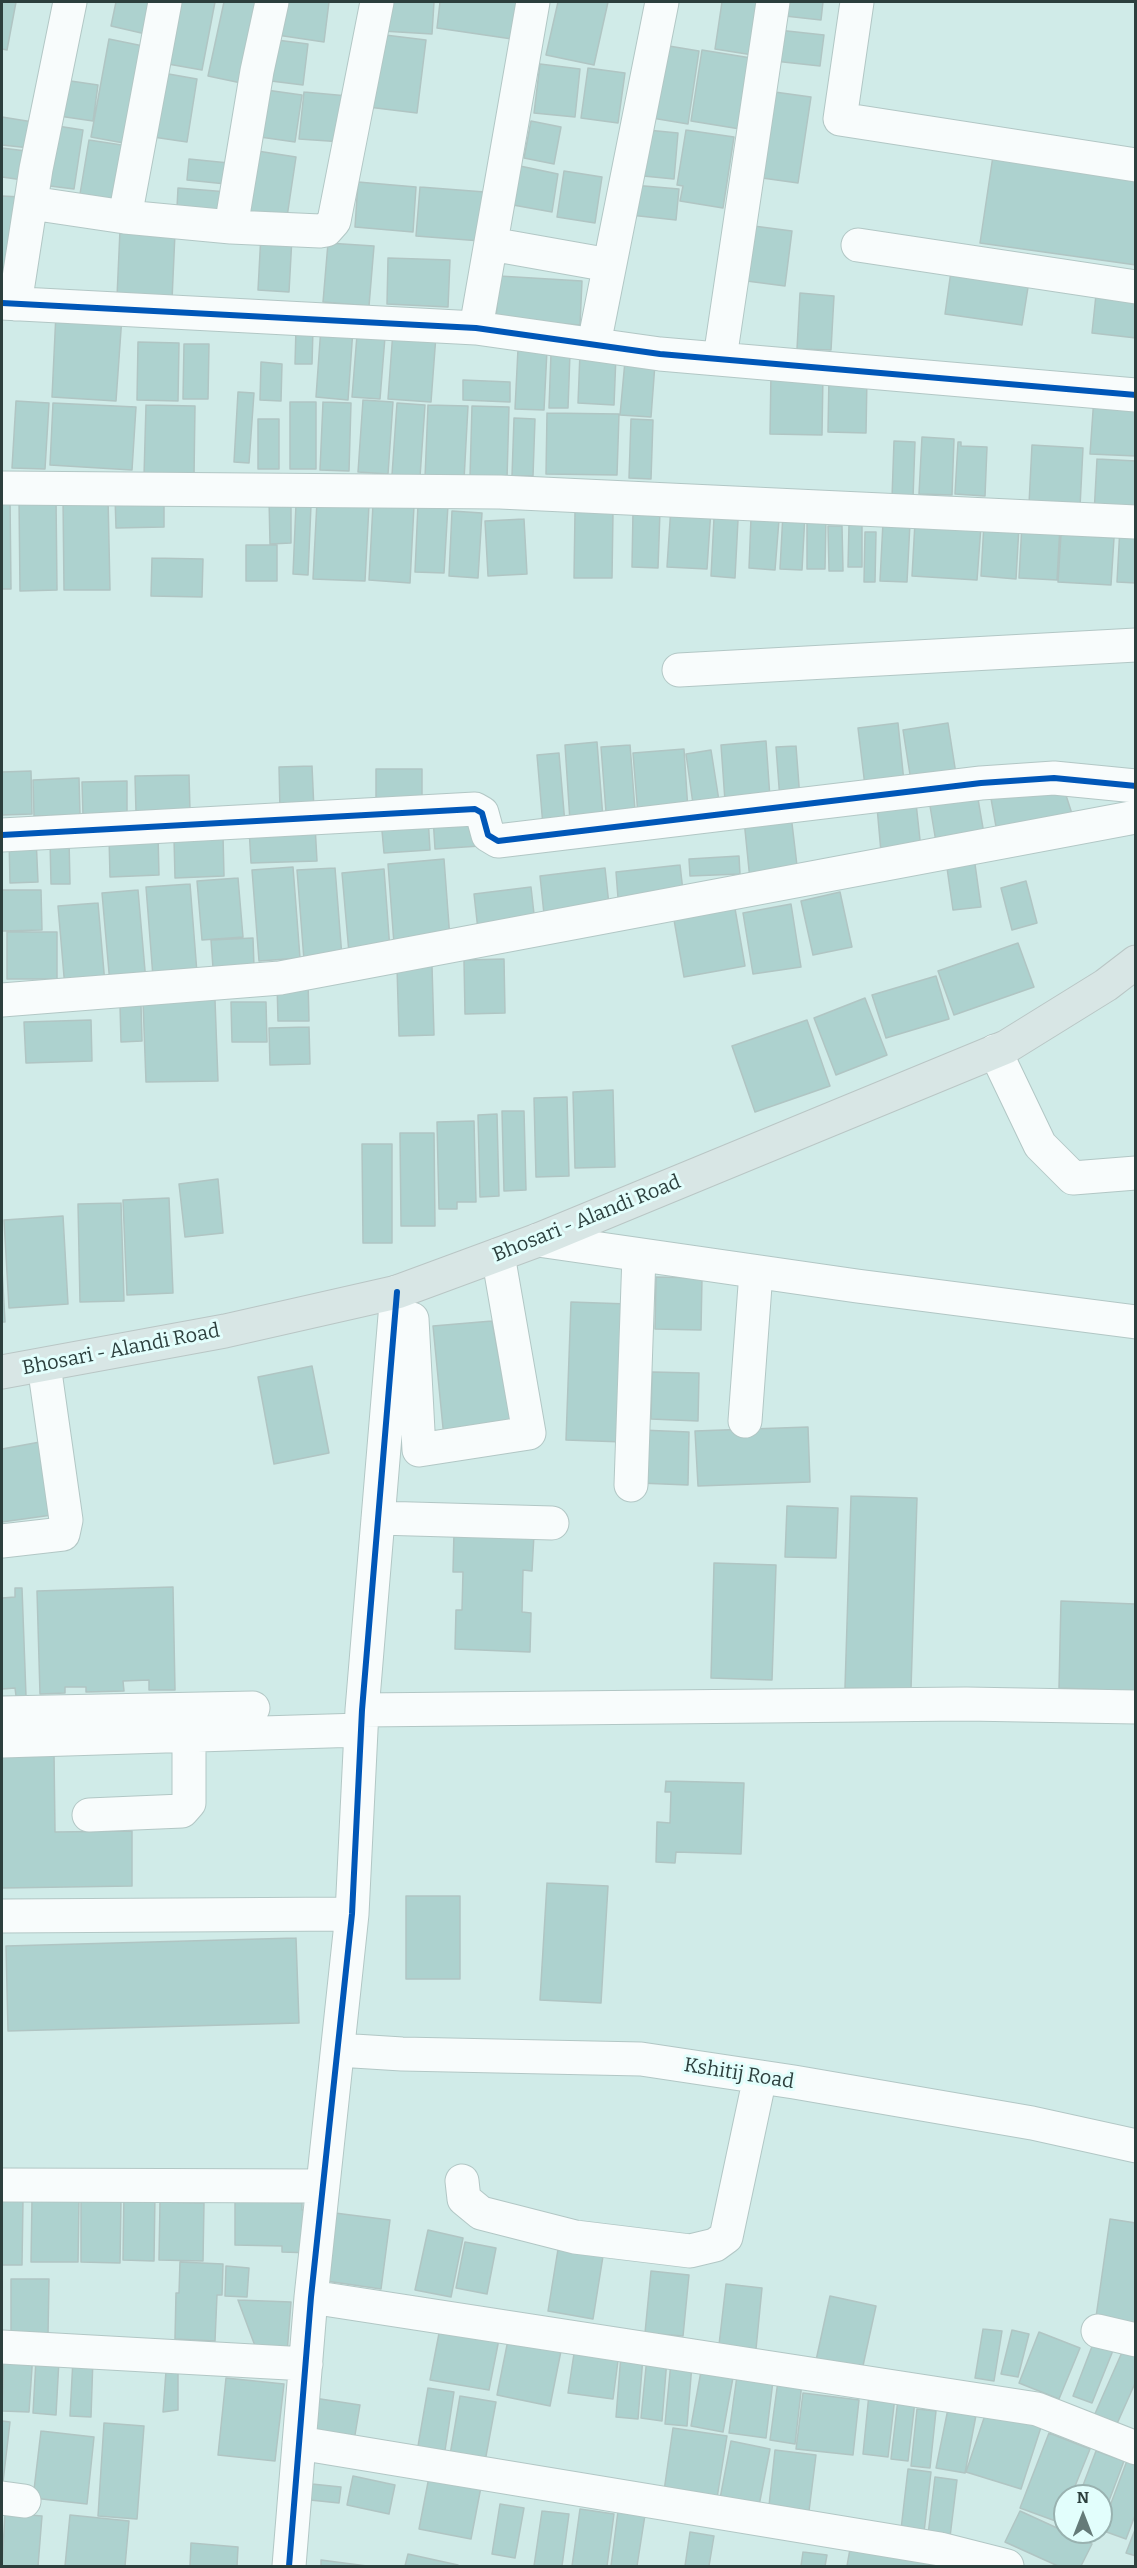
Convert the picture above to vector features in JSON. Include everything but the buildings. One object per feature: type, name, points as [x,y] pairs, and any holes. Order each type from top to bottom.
[{"type":"main road","name":"Bhosari - Alandi Road","points":[[2,1372],[225,1331],[404,1290],[538,1240],[1006,1047],[1106,985],[1136,963]]},
{"type":"street","points":[[70,2],[31,203],[8,304],[476,328],[660,354],[1136,394]]},
{"type":"street","points":[[125,217],[165,2]]},
{"type":"street","points":[[231,227],[257,71],[272,2]]},
{"type":"street","points":[[31,203],[125,217],[231,227],[320,231],[331,226],[377,2]]},
{"type":"street","points":[[476,328],[533,2]]},
{"type":"street","points":[[594,344],[662,2]]},
{"type":"street","points":[[720,358],[773,2]]},
{"type":"street","points":[[857,2],[840,119],[1136,165]]},
{"type":"street","points":[[491,244],[609,265]]},
{"type":"street","points":[[858,245],[1136,287]]},
{"type":"street","points":[[2,488],[500,492],[1136,522]]},
{"type":"street","points":[[679,670],[1136,645]]},
{"type":"street","points":[[2,835],[475,809],[482,813],[488,835],[498,841],[981,783],[1054,778],[1136,786]]},
{"type":"street","points":[[2,1000],[280,978],[1136,817]]},
{"type":"street","points":[[995,1051],[1040,1145],[1073,1178],[1136,1173]]},
{"type":"street","points":[[538,1240],[756,1272],[1136,1322]]},
{"type":"street","points":[[404,1290],[419,1450],[529,1433],[498,1255]]},
{"type":"street","points":[[631,1485],[639,1255]]},
{"type":"street","points":[[745,1420],[756,1272]]},
{"type":"street","points":[[289,2566],[312,2297],[352,1914],[361,1720],[378,1518],[404,1290]]},
{"type":"street","points":[[2,1541],[63,1534],[66,1520],[44,1365]]},
{"type":"street","points":[[378,1518],[552,1523]]},
{"type":"street","points":[[2,1741],[189,1735],[361,1720],[954,1704],[1136,1707]]},
{"type":"street","points":[[2,1713],[252,1708]]},
{"type":"street","points":[[89,1815],[182,1811],[189,1803],[189,1735]]},
{"type":"street","points":[[2,1916],[352,1914]]},
{"type":"street","name":"Kshitij Road","points":[[338,2050],[402,2054],[641,2059],[1032,2123],[1136,2146]]},
{"type":"street","points":[[462,2181],[464,2199],[481,2213],[491,2216],[574,2237],[690,2251],[715,2246],[726,2237],[760,2077]]},
{"type":"street","points":[[2,2185],[324,2186]]},
{"type":"street","points":[[312,2297],[1037,2409],[1136,2448]]},
{"type":"street","points":[[1098,2331],[1136,2340]]},
{"type":"street","points":[[2,2347],[306,2364]]},
{"type":"street","points":[[300,2442],[940,2549],[1007,2566]]},
{"type":"cycle path","points":[[2,303],[476,328],[660,354],[1136,395]]},
{"type":"cycle path","points":[[2,835],[475,809],[482,813],[488,835],[498,841],[981,783],[1054,778],[1136,786]]},
{"type":"cycle path","points":[[289,2566],[311,2297],[352,1914],[362,1710],[397,1292]]}]
